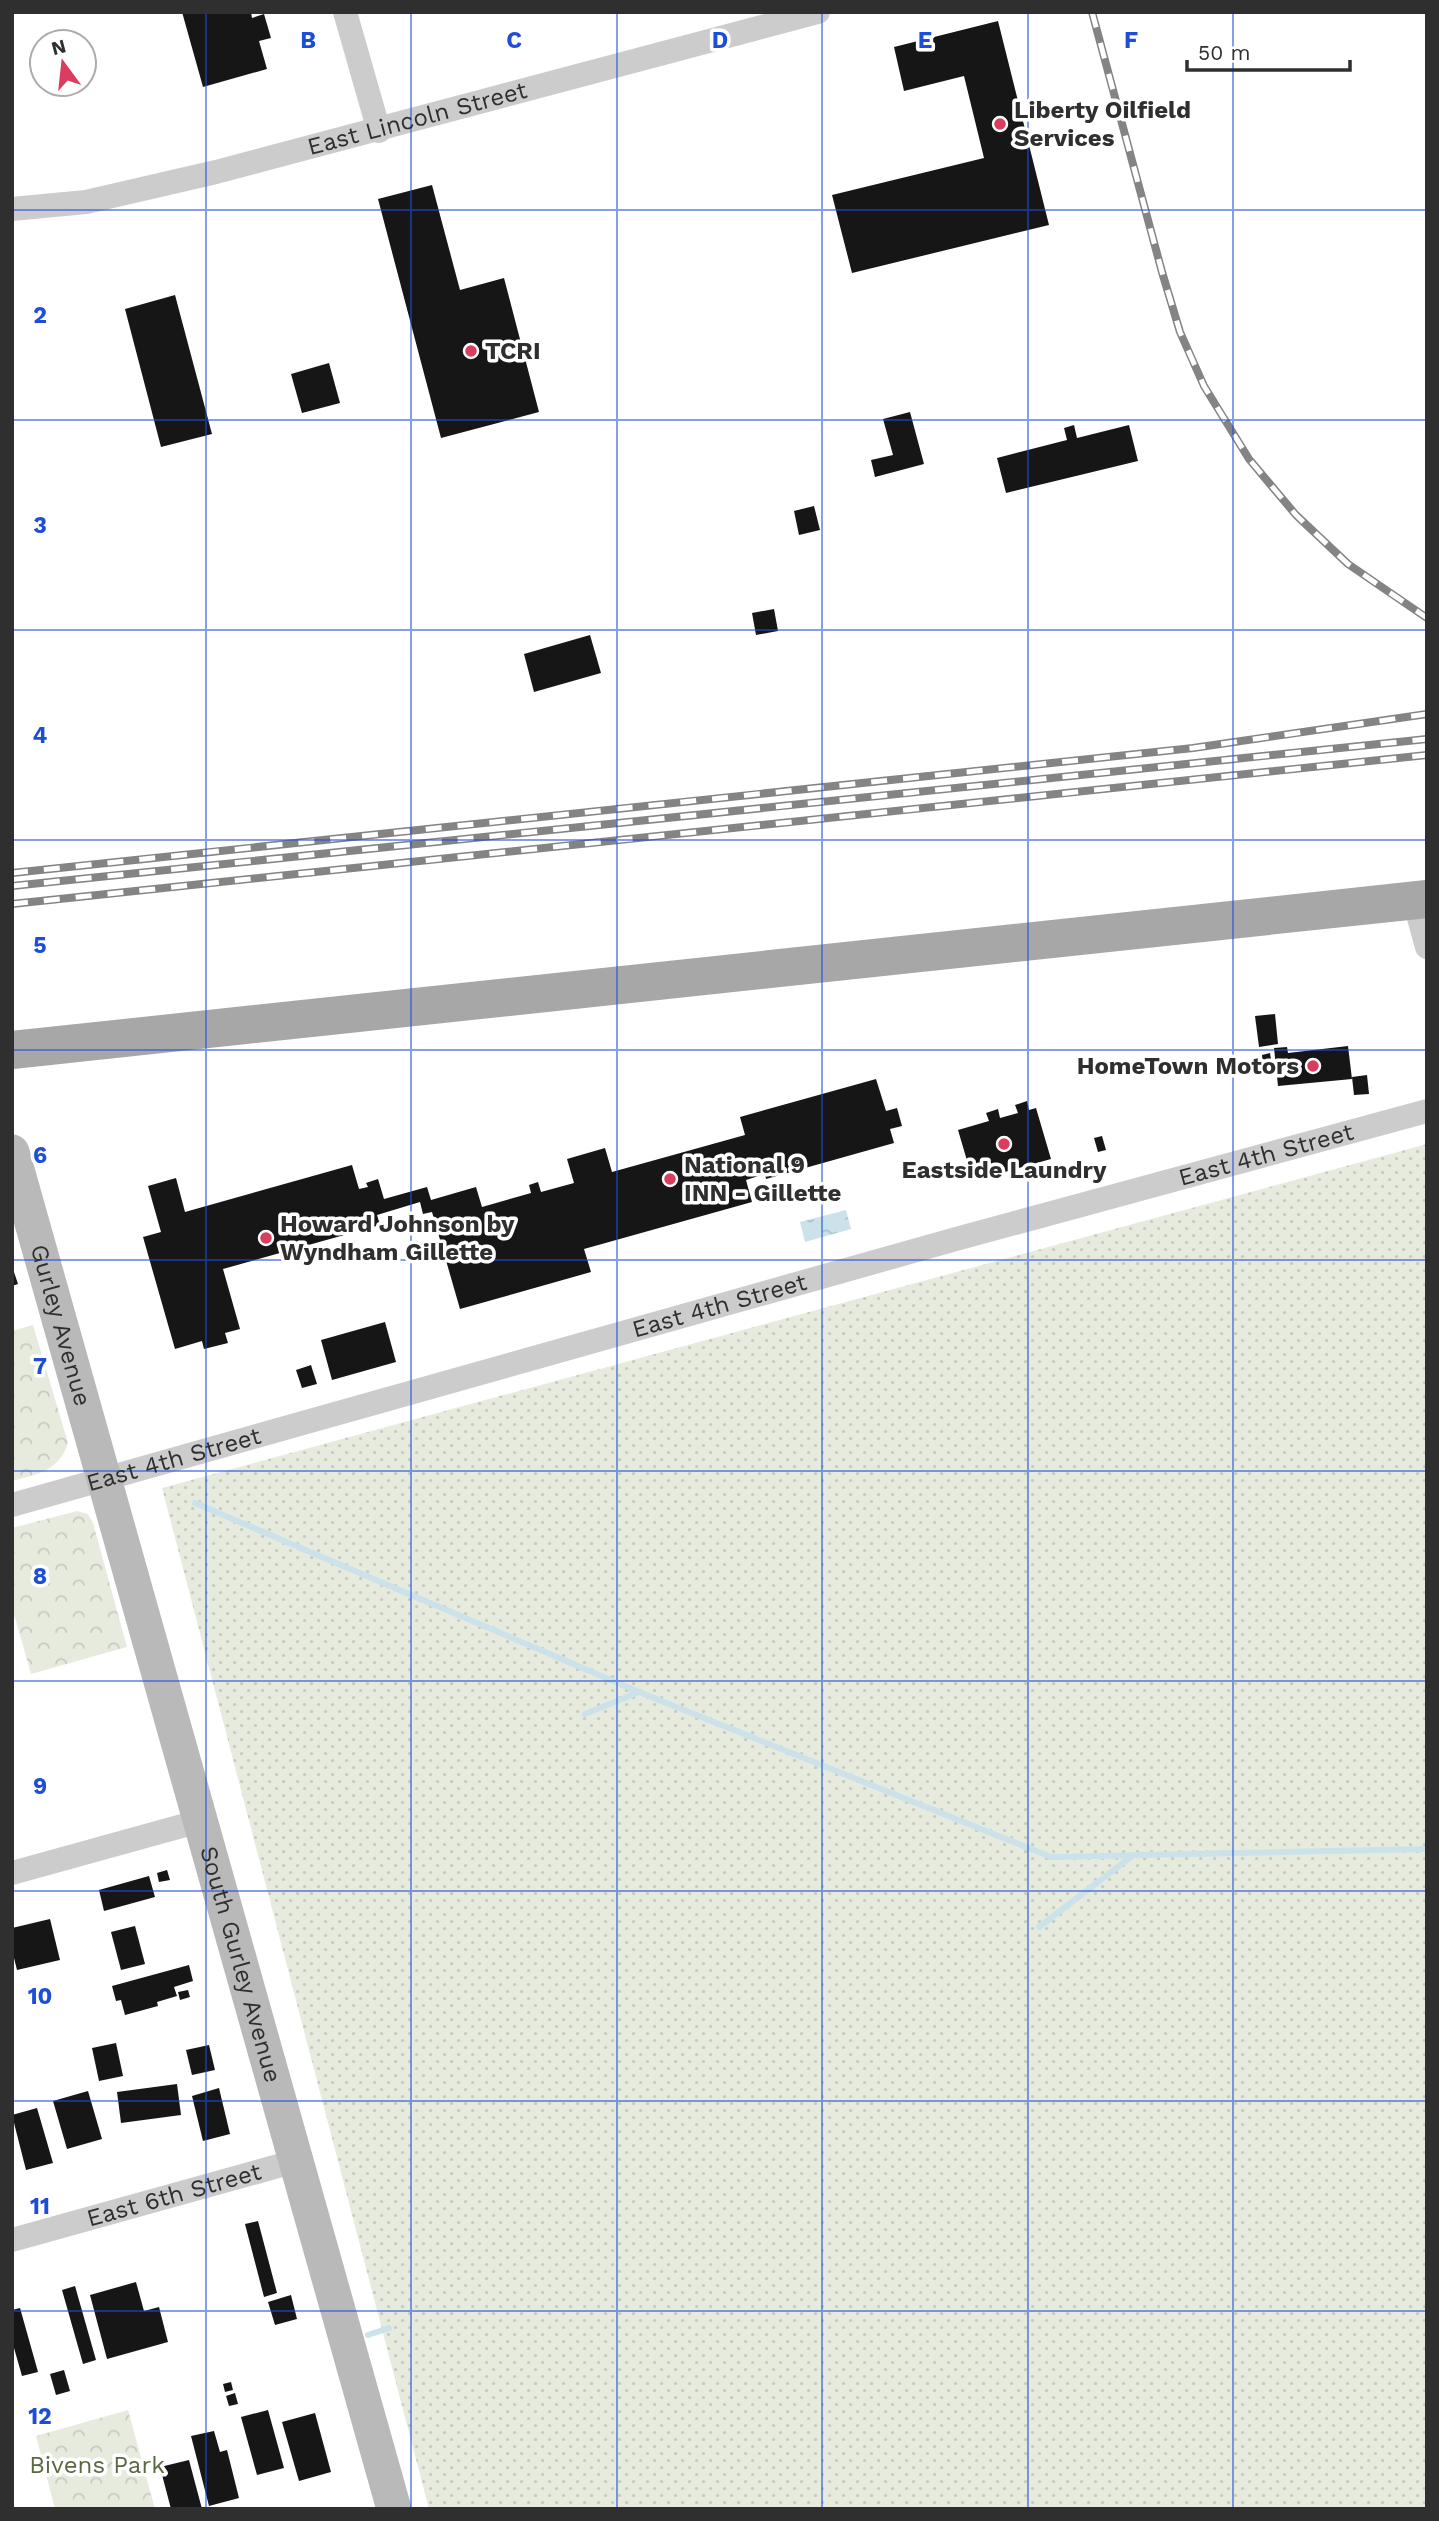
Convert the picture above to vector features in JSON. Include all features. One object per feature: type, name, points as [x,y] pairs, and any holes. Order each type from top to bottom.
[{"type":"main road","points":[[12,1050],[1420,899]]},
{"type":"street","points":[[345,12],[379,131]]},
{"type":"street","name":"East Lincoln Street","points":[[12,209],[86,202],[379,131],[818,12]]},
{"type":"street","points":[[1420,899],[1427,947]]},
{"type":"street","name":"East 4th Street","points":[[12,1505],[1427,1111]]},
{"type":"street","name":"Gurley Avenue","points":[[12,1152],[88,1419]]},
{"type":"street","name":"South Gurley Avenue","points":[[88,1419],[394,2509]]},
{"type":"street","points":[[12,1873],[201,1821]]},
{"type":"street","name":"East 6th Street","points":[[12,2240],[296,2161]]},
{"type":"green space","points":[[1427,1144],[1427,2509],[429,2509],[162,1488]]},
{"type":"green space","points":[[33,1325],[68,1443],[59,1460],[46,1470],[12,1481],[12,1331]]},
{"type":"green space","points":[[77,1511],[88,1514],[93,1523],[127,1647],[31,1674],[12,1607],[12,1528]]},
{"type":"green space","name":"Bivens Park","points":[[128,2410],[155,2509],[55,2509],[36,2436]]},
{"type":"water","points":[[846,1210],[851,1229],[805,1242],[800,1222]]},
{"type":"building","points":[[182,12],[251,12],[252,18],[264,14],[271,38],[259,41],[267,69],[203,87]]},
{"type":"building","name":"Liberty Oilfield Services","points":[[998,21],[1049,225],[852,273],[832,195],[984,158],[964,76],[904,91],[894,47]]},
{"type":"building","name":"TCRI","points":[[432,185],[460,290],[504,278],[539,412],[441,438],[378,199]]},
{"type":"building","points":[[175,295],[212,434],[161,447],[125,309]]},
{"type":"building","points":[[329,363],[340,403],[302,413],[291,374]]},
{"type":"building","points":[[910,412],[924,464],[875,477],[871,460],[893,455],[883,419]]},
{"type":"building","points":[[1074,425],[1077,438],[1129,425],[1138,461],[1006,493],[997,458],[1067,440],[1064,428]]},
{"type":"building","points":[[814,506],[820,530],[799,535],[794,511]]},
{"type":"building","points":[[774,609],[778,631],[756,635],[752,613]]},
{"type":"building","points":[[590,635],[601,673],[534,692],[524,654]]},
{"type":"building","points":[[1275,1014],[1278,1044],[1259,1047],[1255,1016]]},
{"type":"building","name":"HomeTown Motors","points":[[1348,1046],[1352,1079],[1278,1086],[1274,1048],[1287,1047],[1288,1053]]},
{"type":"building","points":[[1270,1053],[1272,1066],[1263,1067],[1262,1055]]},
{"type":"building","points":[[1367,1075],[1369,1094],[1354,1095],[1352,1077]]},
{"type":"building","points":[[876,1079],[886,1111],[897,1108],[902,1126],[890,1129],[894,1143],[766,1179],[765,1174],[746,1180],[752,1202],[584,1249],[591,1272],[460,1309],[432,1212],[423,1214],[420,1202],[377,1215],[380,1225],[223,1269],[240,1329],[225,1333],[228,1343],[204,1349],[202,1341],[175,1349],[143,1237],[161,1232],[148,1186],[176,1178],[185,1212],[352,1165],[359,1189],[368,1187],[366,1183],[378,1179],[384,1199],[427,1187],[431,1200],[476,1187],[482,1207],[531,1193],[529,1185],[538,1182],[541,1192],[574,1183],[567,1159],[605,1148],[612,1172],[745,1135],[740,1117]]},
{"type":"building","name":"Eastside Laundry","points":[[1027,1101],[1029,1110],[1036,1108],[1051,1159],[973,1181],[958,1130],[989,1121],[986,1113],[998,1109],[1000,1118],[1018,1113],[1015,1105]]},
{"type":"building","points":[[1102,1136],[1106,1150],[1098,1152],[1094,1138]]},
{"type":"building","points":[[12,1266],[18,1284],[12,1286]]},
{"type":"building","points":[[385,1322],[396,1362],[332,1380],[321,1340]]},
{"type":"building","points":[[311,1365],[317,1384],[302,1388],[296,1370]]},
{"type":"building","points":[[167,1870],[170,1880],[159,1882],[157,1873]]},
{"type":"building","points":[[149,1876],[155,1897],[104,1911],[99,1890]]},
{"type":"building","points":[[50,1919],[60,1960],[17,1970],[12,1950],[12,1928]]},
{"type":"building","points":[[135,1926],[145,1964],[121,1970],[111,1932]]},
{"type":"building","points":[[189,1965],[193,1981],[174,1987],[177,1996],[157,2002],[158,2006],[125,2015],[121,2000],[116,2001],[112,1986]]},
{"type":"building","points":[[188,1990],[190,1997],[180,2000],[178,1992]]},
{"type":"building","points":[[116,2043],[123,2076],[99,2081],[92,2048]]},
{"type":"building","points":[[209,2045],[215,2070],[192,2075],[186,2050]]},
{"type":"building","points":[[177,2084],[181,2115],[121,2123],[117,2092]]},
{"type":"building","points":[[219,2088],[230,2134],[203,2141],[192,2096]]},
{"type":"building","points":[[88,2091],[102,2139],[67,2149],[53,2101]]},
{"type":"building","points":[[37,2108],[53,2163],[26,2170],[12,2115]]},
{"type":"building","points":[[258,2221],[277,2293],[264,2297],[245,2224]]},
{"type":"building","points":[[136,2282],[144,2311],[159,2307],[168,2342],[107,2359],[90,2295]]},
{"type":"building","points":[[75,2286],[96,2360],[83,2364],[62,2290]]},
{"type":"building","points":[[291,2295],[297,2319],[275,2325],[268,2302]]},
{"type":"building","points":[[20,2308],[38,2372],[22,2376],[12,2341],[12,2310]]},
{"type":"building","points":[[64,2370],[70,2391],[56,2395],[50,2374]]},
{"type":"building","points":[[231,2382],[233,2390],[225,2392],[223,2384]]},
{"type":"building","points":[[235,2393],[238,2404],[229,2406],[226,2396]]},
{"type":"building","points":[[268,2410],[284,2468],[257,2475],[241,2417]]},
{"type":"building","points":[[315,2413],[331,2472],[299,2481],[282,2422]]},
{"type":"building","points":[[214,2431],[220,2452],[227,2450],[239,2498],[209,2506],[191,2436]]},
{"type":"building","points":[[189,2460],[202,2509],[171,2509],[160,2467]]},
{"type":"waterway","points":[[195,1503],[639,1692],[1051,1857],[1427,1849]]},
{"type":"waterway","points":[[585,1714],[639,1692]]},
{"type":"waterway","points":[[1039,1927],[1132,1856]]},
{"type":"waterway","points":[[368,2335],[389,2328]]},
{"type":"railway","points":[[1092,12],[1162,272],[1180,332],[1204,386],[1249,459],[1296,515],[1348,564],[1427,618]]},
{"type":"railway","points":[[12,873],[1193,748],[1427,714]]},
{"type":"railway","points":[[12,886],[1427,739]]},
{"type":"railway","points":[[12,904],[1427,755]]},
{"type":"place","name":"Liberty Oilfield Services","points":[[1000,124]]},
{"type":"place","name":"TCRI","points":[[471,351]]},
{"type":"place","name":"HomeTown Motors","points":[[1313,1066]]},
{"type":"place","name":"Eastside Laundry","points":[[1004,1144]]},
{"type":"place","name":"National 9 INN - Gillette","points":[[670,1179]]},
{"type":"place","name":"Howard Johnson by Wyndham Gillette","points":[[266,1238]]}]
